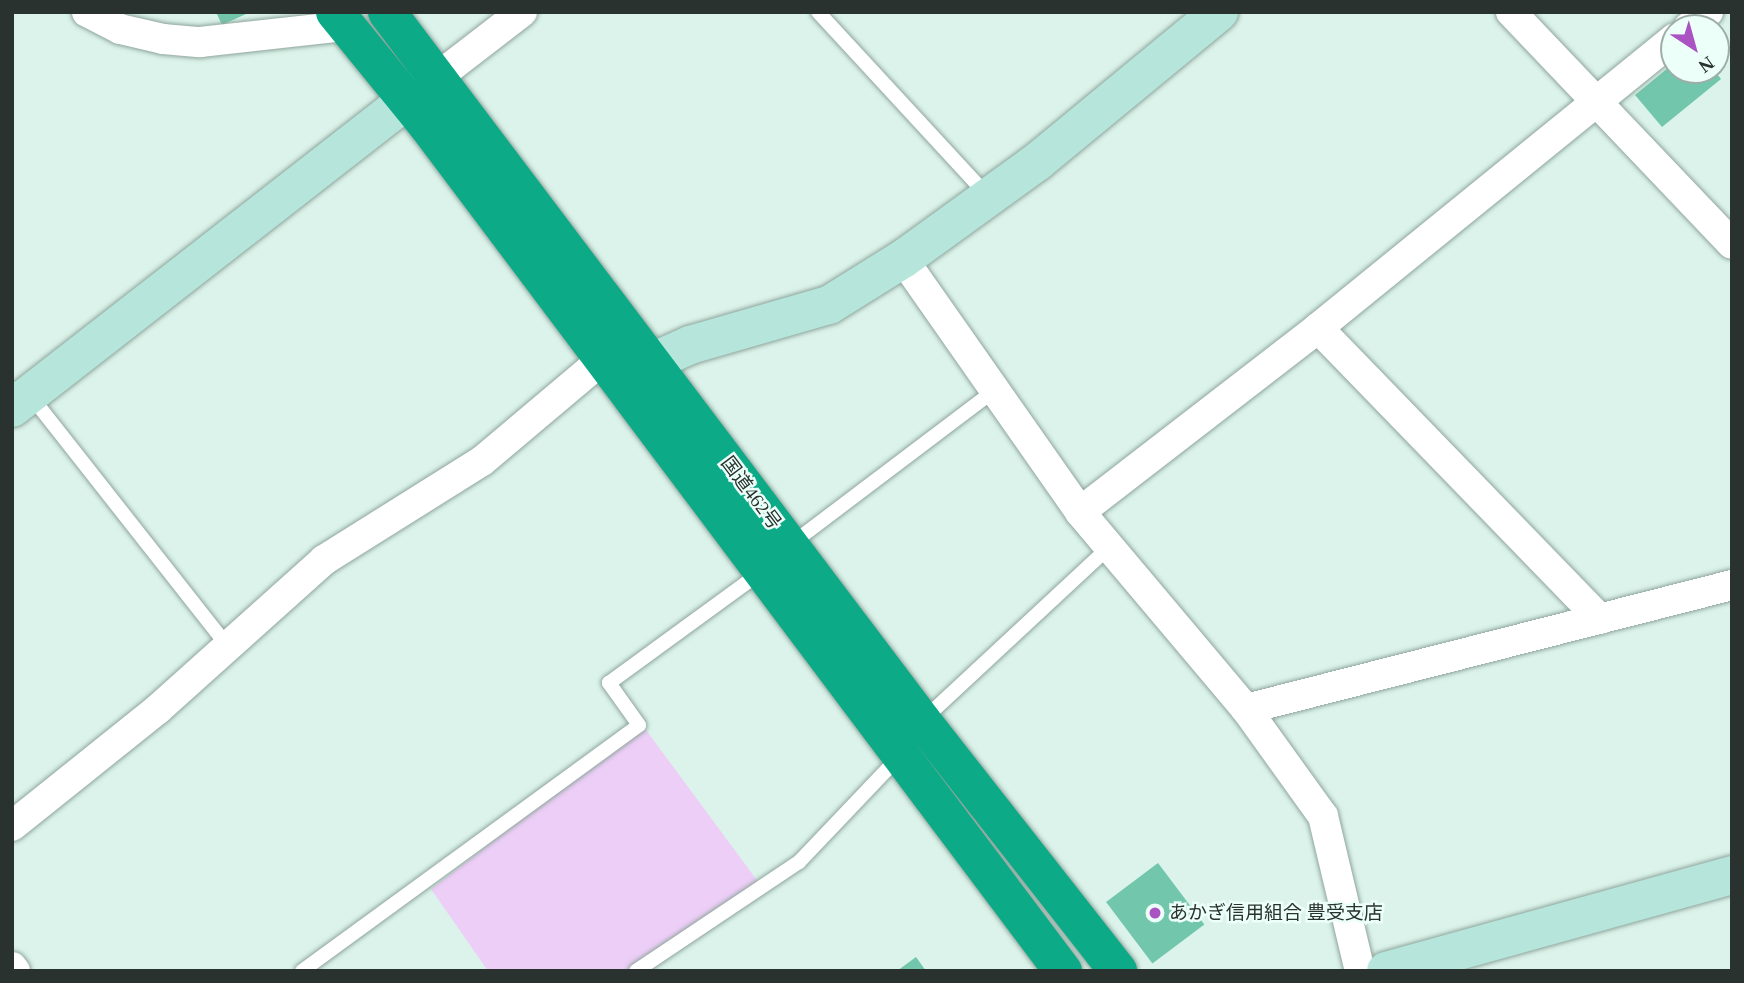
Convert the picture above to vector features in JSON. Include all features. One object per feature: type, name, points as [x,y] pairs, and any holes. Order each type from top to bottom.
[{"type":"highway","name":"国道462号","points":[[387,12],[422,89],[603,359],[1063,971]]},
{"type":"highway","name":"国道462号","points":[[341,19],[422,89],[652,362],[922,721],[1118,971]]},
{"type":"street","points":[[87,12],[120,29],[163,39],[200,42],[341,19]]},
{"type":"street","points":[[21,402],[522,12]]},
{"type":"street","points":[[652,362],[690,345],[829,305],[903,259],[1037,162],[1219,12]]},
{"type":"street","points":[[1511,12],[1732,244]]},
{"type":"street","points":[[1080,512],[1318,328],[1660,50]]},
{"type":"street","points":[[903,259],[1080,512],[1246,709],[1323,816],[1360,971]]},
{"type":"street","points":[[1318,328],[1600,619]]},
{"type":"street","points":[[12,826],[158,709],[324,561],[482,461],[603,359]]},
{"type":"street","points":[[1246,709],[1732,585]]},
{"type":"street","points":[[1386,971],[1732,875]]},
{"type":"lane","points":[[818,12],[989,197]]},
{"type":"lane","points":[[790,545],[995,390]]},
{"type":"lane","points":[[21,402],[228,647]]},
{"type":"lane","points":[[922,721],[1109,547]]},
{"type":"lane","points":[[302,971],[639,725],[609,683],[762,571]]},
{"type":"lane","points":[[636,971],[799,862],[900,756]]},
{"type":"shaded area","points":[[643,726],[759,883],[625,971],[488,971],[431,889]]},
{"type":"building","points":[[216,12],[244,12],[246,14],[222,25]]},
{"type":"building","points":[[1660,74],[1660,84],[1715,84],[1662,127],[1635,95]]},
{"type":"building","points":[[1158,863],[1204,924],[1152,964],[1106,902]]},
{"type":"building","points":[[916,957],[926,971],[897,971]]},
{"type":"place","name":"あかぎ信用組合 豊受支店","points":[[1155,913]]}]
